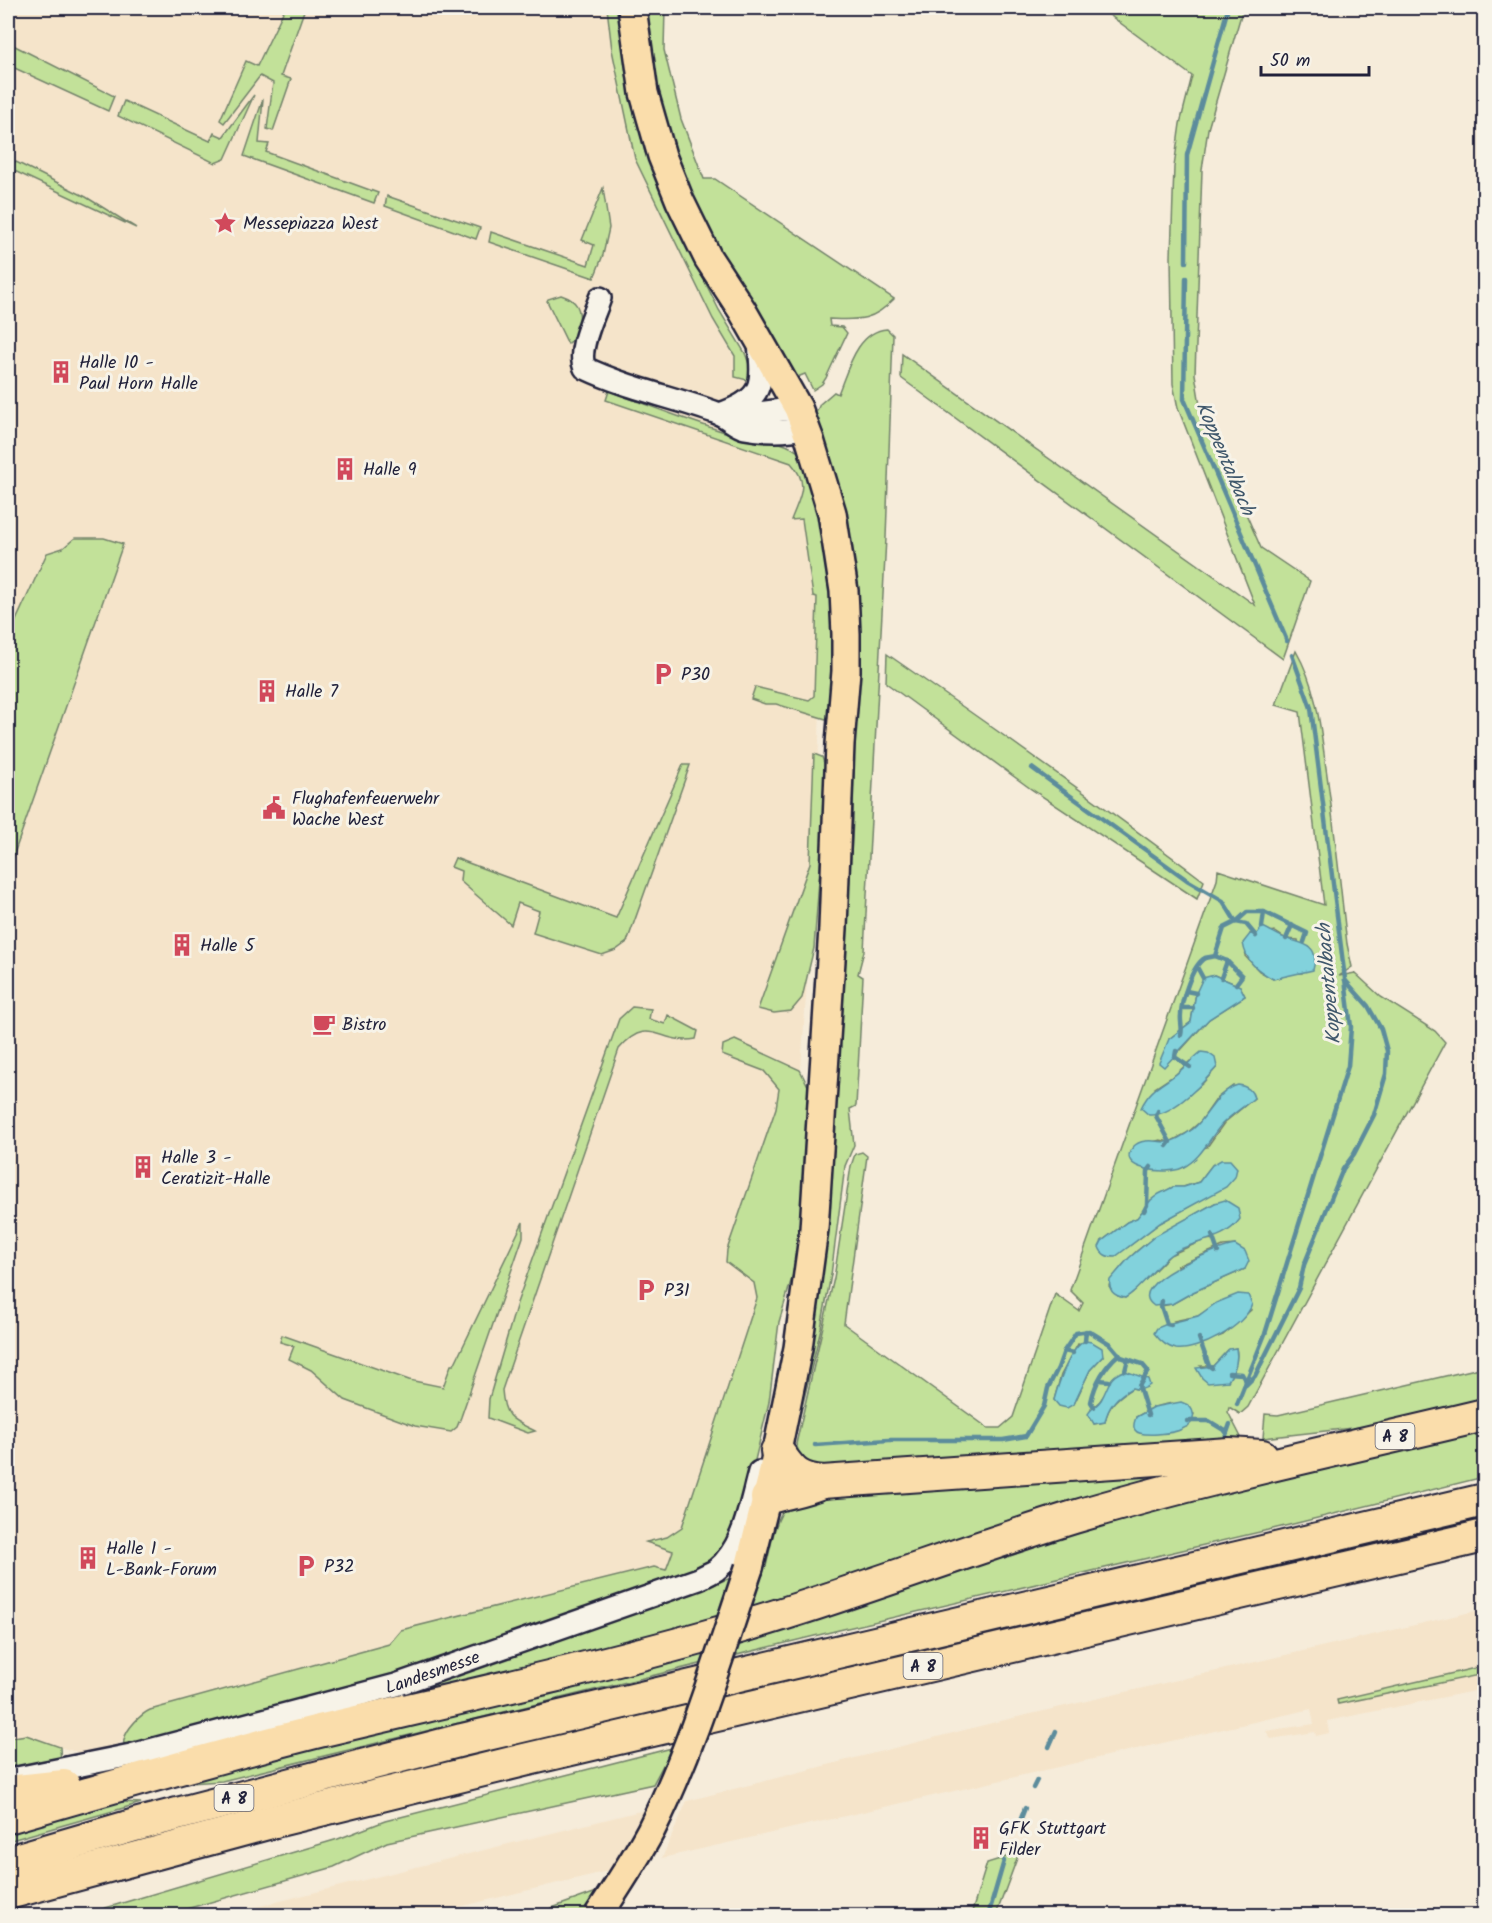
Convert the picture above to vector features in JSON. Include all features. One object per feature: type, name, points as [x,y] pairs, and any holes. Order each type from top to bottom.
[{"type":"highway","name":"A 8","points":[[116,1785],[315,1732],[707,1636],[807,1606],[1077,1516],[1305,1457],[1485,1415]]},
{"type":"highway","points":[[777,1451],[793,1473],[800,1478],[822,1482],[1229,1454],[1305,1457]]},
{"type":"highway","points":[[766,1498],[805,1490],[822,1482]]},
{"type":"highway","name":"A 8","points":[[8,1862],[146,1822],[462,1740],[1485,1500]]},
{"type":"highway","name":"A 8","points":[[8,1893],[219,1835],[524,1760],[1485,1536]]},
{"type":"highway","points":[[8,1792],[65,1786],[116,1785]]},
{"type":"highway","points":[[8,1817],[116,1785]]},
{"type":"main road","points":[[598,1916],[640,1847],[671,1786],[702,1709],[749,1568],[777,1451],[798,1348],[814,1219],[833,928],[846,662],[844,591],[832,513],[810,440],[788,389],[759,343],[742,310],[708,258],[680,201],[662,156],[644,93],[632,8]]},
{"type":"street","points":[[600,298],[582,352],[582,362],[585,368],[619,382],[720,414],[801,418]]},
{"type":"street","points":[[720,414],[743,405],[757,391],[762,374],[759,343]]},
{"type":"street","name":"Landesmesse","points":[[8,1780],[131,1755],[396,1685],[699,1579],[716,1570],[739,1539],[760,1471],[777,1451]]},
{"type":"shaded area","points":[[8,8],[611,8],[635,159],[713,319],[760,404],[805,475],[824,581],[815,866],[799,1098],[776,1287],[697,1564],[394,1643],[130,1729],[124,1740],[111,1749],[89,1755],[51,1745],[26,1735],[8,1738]]},
{"type":"shaded area","points":[[1484,1609],[1484,1666],[1337,1701],[1338,1704],[1484,1674],[1484,1689],[1327,1721],[1329,1733],[1316,1736],[1315,1732],[1271,1739],[1266,1731],[1314,1724],[1311,1709],[662,1858],[687,1801],[992,1723]]},
{"type":"shaded area","points":[[644,1810],[612,1870],[426,1915],[220,1916]]},
{"type":"green space","points":[[285,8],[305,8],[281,76],[291,79],[273,131],[267,129],[273,83],[260,76],[224,123],[220,120],[246,61],[257,66]]},
{"type":"green space","points":[[607,8],[621,8],[631,97],[645,152],[686,244],[719,310],[745,353],[753,375],[747,380],[735,377],[735,356],[713,319],[635,159],[612,50]]},
{"type":"green space","points":[[644,8],[665,8],[664,50],[681,119],[704,179],[715,179],[894,299],[871,316],[848,320],[829,319],[830,326],[842,327],[847,333],[826,378],[813,390],[805,374],[795,378],[695,206],[677,161],[665,122]]},
{"type":"green space","points":[[1100,8],[1243,8],[1208,129],[1202,170],[1195,374],[1201,411],[1261,548],[1310,581],[1283,659],[901,378],[902,354],[1255,605],[1178,408],[1173,384],[1171,257],[1174,167],[1180,124],[1192,76]]},
{"type":"green space","points":[[13,45],[114,96],[108,111],[8,65],[8,56]]},
{"type":"green space","points":[[254,95],[225,159],[215,163],[118,116],[124,101],[210,141],[214,133],[223,137]]},
{"type":"green space","points":[[263,99],[259,143],[269,144],[266,152],[378,193],[374,203],[244,156]]},
{"type":"green space","points":[[8,158],[86,197],[136,228],[8,168]]},
{"type":"green space","points":[[603,188],[609,228],[603,255],[594,278],[489,242],[491,232],[588,265],[594,245],[582,240]]},
{"type":"green space","points":[[387,196],[480,228],[476,239],[385,206]]},
{"type":"green space","points":[[561,295],[574,302],[579,311],[578,326],[574,337],[568,344],[547,301]]},
{"type":"green space","points":[[887,329],[893,335],[886,538],[864,951],[858,974],[863,977],[856,1106],[850,1109],[854,1145],[845,1166],[831,1275],[796,1432],[793,1431],[823,1272],[841,1030],[853,820],[857,580],[843,499],[815,415],[820,404],[834,392],[838,394],[850,363],[861,344],[877,331]]},
{"type":"green space","points":[[609,391],[728,433],[786,445],[803,456],[828,559],[833,614],[831,710],[826,719],[751,699],[755,687],[809,700],[814,696],[817,597],[813,596],[802,519],[791,520],[802,490],[797,470],[791,463],[606,400]]},
{"type":"green space","points":[[75,538],[104,538],[123,544],[8,871],[8,638],[47,553],[63,548]]},
{"type":"green space","points":[[1296,651],[1313,691],[1316,705],[1337,852],[1347,944],[1352,967],[1339,976],[1355,973],[1381,997],[1435,1031],[1445,1042],[1248,1407],[1240,1414],[1229,1407],[1228,1412],[1243,1441],[814,1470],[802,1461],[796,1444],[834,1278],[851,1166],[855,1154],[862,1152],[867,1156],[844,1324],[988,1428],[1000,1428],[1013,1417],[1055,1294],[1079,1311],[1083,1303],[1070,1290],[1217,880],[1218,870],[1324,905],[1300,712],[1276,705]],"holes":[[[1274,931],[1286,939],[1298,940],[1302,973],[1273,979],[1259,971],[1245,956],[1250,934],[1256,936]],[[1214,975],[1240,986],[1245,996],[1209,1019],[1181,1050],[1169,1039],[1191,1022],[1196,993]],[[1190,1061],[1217,1067],[1203,1083],[1180,1102],[1155,1088]],[[1233,1086],[1254,1098],[1224,1123],[1207,1147],[1132,1162],[1130,1154],[1133,1148],[1160,1140],[1170,1142],[1187,1133],[1201,1121],[1217,1098]],[[1212,1165],[1213,1193],[1160,1223],[1128,1247],[1102,1241],[1127,1222],[1137,1218],[1151,1200],[1173,1187],[1183,1187],[1199,1182]],[[1215,1203],[1214,1239],[1204,1240],[1170,1255],[1132,1293],[1125,1298],[1118,1296],[1109,1286],[1122,1266],[1142,1246]],[[1235,1245],[1245,1269],[1172,1304],[1161,1306],[1177,1266],[1223,1246]],[[1251,1310],[1223,1335],[1199,1344],[1174,1321],[1198,1316],[1206,1311]],[[1078,1344],[1103,1356],[1090,1370],[1074,1404],[1054,1400],[1061,1375]],[[1236,1348],[1237,1357],[1228,1381],[1201,1366],[1213,1366],[1228,1350]],[[1148,1379],[1140,1390],[1132,1388],[1118,1398],[1111,1406],[1105,1422],[1094,1424],[1091,1409],[1104,1395]],[[1172,1403],[1194,1414],[1188,1426],[1172,1432],[1151,1434],[1136,1417],[1154,1407]]]},
{"type":"green space","points":[[887,654],[1047,766],[1204,881],[1197,899],[1031,789],[886,683]]},
{"type":"green space","points":[[814,754],[822,757],[827,772],[814,948],[802,998],[791,1011],[774,1013],[758,1009],[810,863]]},
{"type":"green space","points":[[683,765],[690,765],[627,942],[616,950],[602,955],[533,933],[539,911],[518,903],[511,925],[460,881],[461,871],[451,867],[455,858],[616,918]]},
{"type":"green space","points":[[632,1007],[651,1009],[649,1019],[665,1024],[668,1015],[698,1031],[696,1039],[684,1040],[656,1033],[639,1033],[619,1049],[502,1390],[505,1407],[510,1416],[535,1431],[528,1433],[488,1418],[489,1399],[517,1303],[619,1019]]},
{"type":"green space","points":[[735,1040],[800,1070],[809,1088],[802,1224],[794,1271],[779,1322],[769,1402],[738,1531],[709,1569],[391,1680],[125,1750],[124,1741],[128,1731],[138,1718],[150,1710],[389,1644],[401,1630],[654,1567],[666,1570],[673,1551],[646,1542],[667,1537],[682,1527],[757,1298],[754,1283],[726,1262],[727,1250],[776,1108],[779,1089],[764,1071],[722,1055],[723,1045]]},
{"type":"green space","points":[[523,1222],[523,1237],[461,1417],[457,1427],[451,1432],[415,1426],[345,1400],[311,1370],[289,1359],[294,1346],[280,1342],[282,1335],[409,1380],[443,1387],[451,1365],[454,1365]]},
{"type":"green space","points":[[1484,1367],[1484,1398],[1361,1427],[1263,1438],[1265,1414],[1278,1415]]},
{"type":"green space","points":[[1484,1424],[1484,1477],[839,1630],[222,1781],[189,1783],[173,1779],[1010,1547]]},
{"type":"green space","points":[[1217,1464],[782,1606],[384,1700],[381,1697],[766,1566],[779,1518],[784,1509],[797,1496]]},
{"type":"green space","points":[[1484,1666],[1484,1674],[1338,1704],[1337,1700]]},
{"type":"green space","points":[[26,1735],[60,1747],[61,1765],[8,1775],[8,1738]]},
{"type":"green space","points":[[672,1748],[653,1784],[387,1842],[334,1867],[165,1915],[82,1915],[338,1839],[385,1821]]},
{"type":"green space","points":[[100,1801],[141,1803],[8,1841],[8,1827]]},
{"type":"green space","points":[[1019,1853],[996,1915],[971,1915],[987,1863]]},
{"type":"green space","points":[[602,1890],[583,1915],[545,1916],[552,1908]]},
{"type":"water","points":[[1262,927],[1281,937],[1310,947],[1315,956],[1313,970],[1273,979],[1257,969],[1244,950],[1243,943],[1250,934],[1256,935]]},
{"type":"water","points":[[1214,975],[1240,986],[1245,996],[1209,1019],[1164,1067],[1159,1063],[1169,1039],[1191,1022],[1196,993],[1203,978]]},
{"type":"water","points":[[1201,1052],[1208,1053],[1215,1058],[1217,1067],[1195,1090],[1167,1111],[1158,1114],[1149,1115],[1141,1108],[1152,1092]]},
{"type":"water","points":[[1238,1085],[1248,1088],[1254,1098],[1222,1124],[1200,1154],[1189,1164],[1166,1171],[1145,1169],[1136,1166],[1131,1161],[1129,1155],[1137,1144],[1145,1141],[1168,1142],[1181,1137],[1199,1124],[1218,1098],[1230,1088]]},
{"type":"water","points":[[1221,1160],[1230,1160],[1237,1168],[1235,1177],[1226,1187],[1160,1223],[1115,1257],[1103,1254],[1099,1247],[1102,1241],[1127,1222],[1137,1218],[1151,1200],[1173,1187],[1184,1187],[1199,1182],[1212,1165]]},
{"type":"water","points":[[1225,1200],[1238,1208],[1240,1219],[1233,1227],[1216,1237],[1188,1246],[1170,1255],[1125,1298],[1113,1292],[1110,1280],[1129,1258],[1155,1236],[1215,1203]]},
{"type":"water","points":[[1235,1245],[1245,1251],[1249,1261],[1245,1269],[1172,1304],[1154,1306],[1148,1297],[1151,1287],[1161,1278],[1194,1259]]},
{"type":"water","points":[[1238,1294],[1248,1295],[1252,1304],[1248,1312],[1231,1329],[1208,1342],[1185,1349],[1176,1349],[1169,1347],[1154,1333],[1157,1328],[1198,1316],[1216,1303]]},
{"type":"water","points":[[1085,1341],[1102,1348],[1103,1356],[1090,1370],[1074,1404],[1067,1408],[1059,1406],[1054,1400],[1062,1376],[1074,1351]]},
{"type":"water","points":[[1236,1348],[1236,1366],[1228,1381],[1208,1383],[1202,1378],[1196,1368],[1213,1366],[1229,1349]]},
{"type":"water","points":[[1125,1371],[1148,1379],[1150,1385],[1144,1389],[1132,1388],[1127,1391],[1111,1406],[1105,1422],[1094,1424],[1088,1414],[1101,1400],[1115,1375]]},
{"type":"water","points":[[1181,1402],[1190,1407],[1194,1415],[1187,1426],[1178,1431],[1158,1434],[1143,1434],[1135,1430],[1136,1417],[1154,1407]]},
{"type":"waterway","name":"Koppentalbach","points":[[1186,262],[1187,155],[1228,8]]},
{"type":"waterway","name":"Koppentalbach","points":[[1186,278],[1184,399],[1287,641]]},
{"type":"waterway","name":"Koppentalbach","points":[[1237,1404],[1265,1334],[1348,1066],[1351,1027],[1311,708],[1292,655]]},
{"type":"waterway","points":[[1032,768],[1187,880],[1223,901],[1236,922],[1246,924],[1256,936]]},
{"type":"waterway","points":[[1181,1035],[1181,1009],[1188,984],[1200,962],[1205,958],[1215,956],[1224,928],[1236,922],[1247,912],[1264,912],[1307,933],[1304,942]]},
{"type":"waterway","points":[[1262,927],[1264,912]]},
{"type":"waterway","points":[[1286,939],[1292,925]]},
{"type":"waterway","points":[[1215,956],[1227,961],[1221,978]]},
{"type":"waterway","points":[[1227,961],[1242,976],[1236,984]]},
{"type":"waterway","points":[[1197,967],[1203,978]]},
{"type":"waterway","points":[[1246,1385],[1255,1376],[1299,1288],[1304,1265],[1343,1169],[1354,1154],[1374,1115],[1386,1074],[1387,1051],[1381,1029],[1368,1006],[1345,980]]},
{"type":"waterway","points":[[1186,991],[1196,993]]},
{"type":"waterway","points":[[1182,1008],[1193,1008]]},
{"type":"waterway","points":[[1176,1051],[1175,1057],[1190,1067]]},
{"type":"waterway","points":[[1158,1111],[1156,1116],[1170,1142],[1167,1146]]},
{"type":"waterway","points":[[1144,1211],[1147,1205],[1148,1171],[1151,1167]]},
{"type":"waterway","points":[[1212,1235],[1218,1252]]},
{"type":"waterway","points":[[1162,1301],[1161,1306],[1167,1324],[1171,1325]]},
{"type":"waterway","points":[[1085,1341],[1086,1331]]},
{"type":"waterway","points":[[815,1445],[889,1440],[1003,1440],[1026,1436],[1044,1406],[1048,1388],[1064,1351],[1076,1333],[1089,1331],[1110,1344],[1121,1357],[1142,1364],[1148,1371],[1139,1386],[1148,1415]]},
{"type":"waterway","points":[[1199,1338],[1209,1366],[1212,1368]]},
{"type":"waterway","points":[[1064,1351],[1073,1353]]},
{"type":"waterway","points":[[1094,1407],[1091,1402],[1095,1388],[1109,1364],[1119,1354]]},
{"type":"waterway","points":[[1125,1371],[1128,1359]]},
{"type":"waterway","points":[[1229,1373],[1242,1374],[1246,1381]]},
{"type":"waterway","points":[[1099,1380],[1109,1381]]},
{"type":"waterway","points":[[1187,1421],[1209,1421],[1227,1432]]},
{"type":"waterway","name":"Koppentalbach","points":[[1225,1438],[1230,1424]]},
{"type":"waterway","name":"Koppentalbach","points":[[1049,1747],[1056,1731]]},
{"type":"waterway","name":"Koppentalbach","points":[[1033,1788],[1037,1780]]},
{"type":"waterway","name":"Koppentalbach","points":[[1020,1821],[1025,1808]]},
{"type":"waterway","name":"Koppentalbach","points":[[988,1916],[1004,1861]]},
{"type":"place","name":"Messepiazza West","points":[[225,223]]},
{"type":"place","name":"Halle 10 - Paul Horn Halle","points":[[61,372]]},
{"type":"place","name":"Halle 9","points":[[345,469]]},
{"type":"place","name":"P30","points":[[663,674]]},
{"type":"place","name":"Halle 7","points":[[267,691]]},
{"type":"place","name":"Flughafenfeuerwehr Wache West","points":[[274,808]]},
{"type":"place","name":"Halle 5","points":[[182,945]]},
{"type":"place","name":"Bistro","points":[[324,1024]]},
{"type":"place","name":"Halle 3 - Ceratizit-Halle","points":[[143,1167]]},
{"type":"place","name":"P31","points":[[646,1290]]},
{"type":"place","name":"Halle 1 - L-Bank-Forum","points":[[88,1558]]},
{"type":"place","name":"P32","points":[[306,1566]]},
{"type":"place","name":"GFK Stuttgart Filder","points":[[981,1838]]}]
